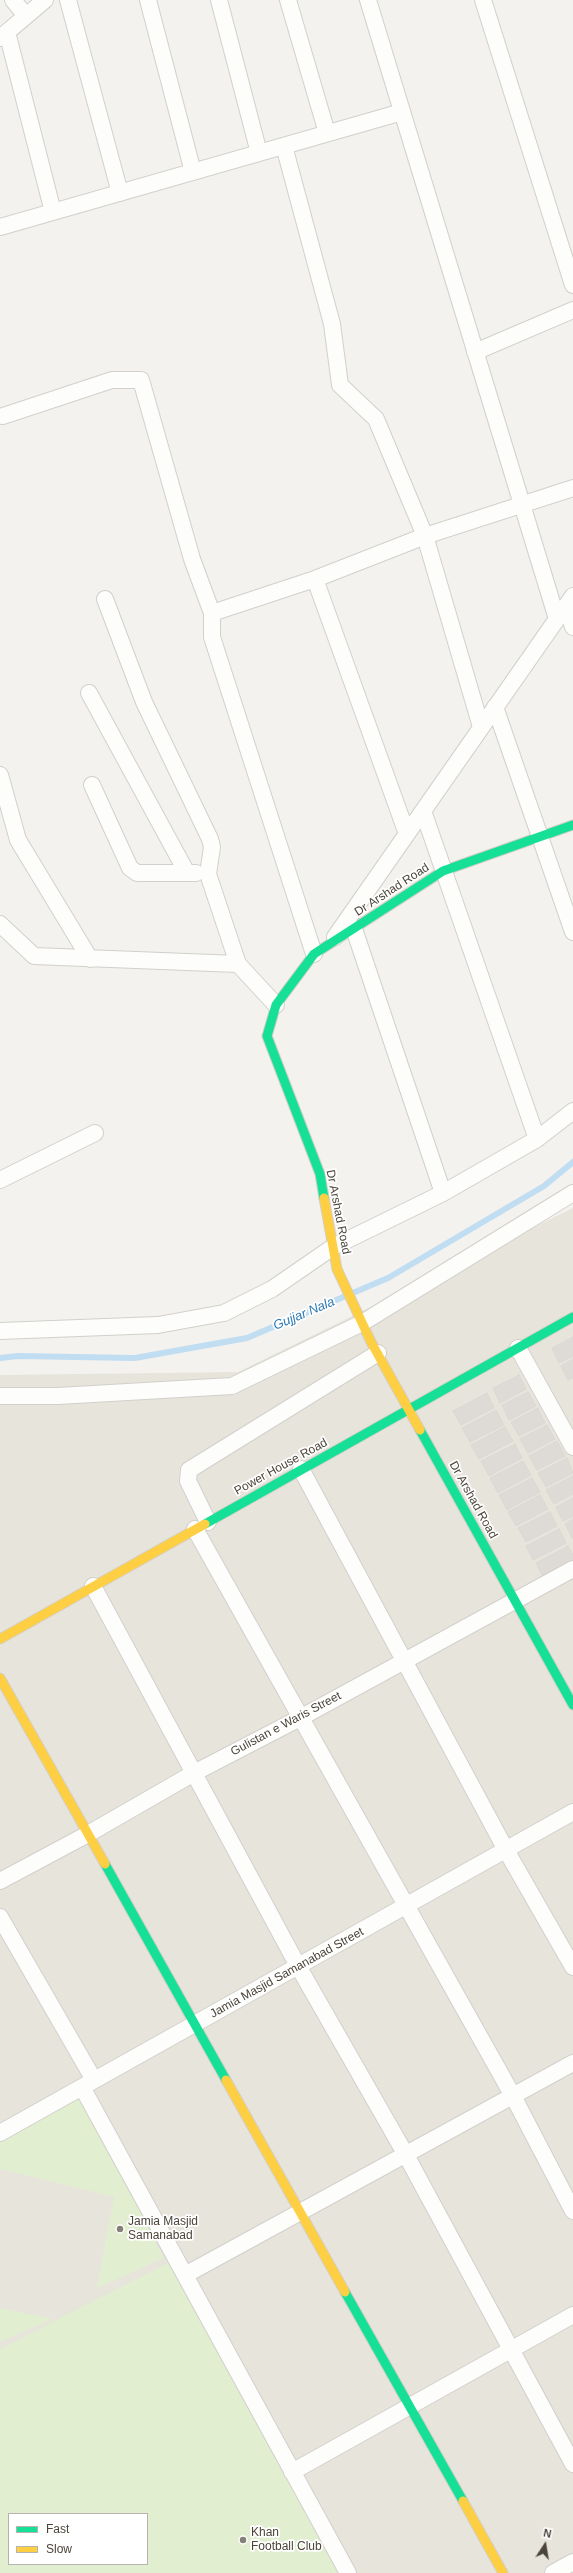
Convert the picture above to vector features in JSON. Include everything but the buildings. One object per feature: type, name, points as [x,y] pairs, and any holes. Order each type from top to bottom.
[{"type":"street","points":[[13,0],[26,16]]},
{"type":"street","points":[[45,0],[4,35],[53,212]]},
{"type":"street","points":[[68,0],[120,193]]},
{"type":"street","points":[[148,0],[193,172]]},
{"type":"street","points":[[219,0],[259,153]]},
{"type":"street","points":[[288,0],[327,133]]},
{"type":"street","points":[[368,0],[522,505],[573,627]]},
{"type":"street","points":[[483,0],[573,285]]},
{"type":"street","points":[[0,228],[402,112]]},
{"type":"street","points":[[284,146],[332,324],[340,385],[376,419],[425,536],[482,727]]},
{"type":"street","points":[[475,352],[573,310]]},
{"type":"street","points":[[3,416],[112,380],[141,380],[192,559],[212,613],[212,637],[314,954]]},
{"type":"street","points":[[212,613],[315,579],[425,536],[573,488]]},
{"type":"street","points":[[315,579],[407,834]]},
{"type":"street","points":[[105,599],[144,702],[210,839],[212,848],[208,874],[238,964],[276,1005]]},
{"type":"street","points":[[331,943],[565,607]]},
{"type":"street","points":[[89,693],[187,873]]},
{"type":"street","points":[[495,707],[573,932]]},
{"type":"street","points":[[0,775],[18,840],[90,959]]},
{"type":"street","points":[[92,785],[125,862],[130,868],[137,873],[208,874]]},
{"type":"street","points":[[423,811],[537,1139]]},
{"type":"street","name":"Dr Arshad Road","points":[[573,825],[443,871],[314,954],[276,1005],[267,1036],[320,1174],[337,1269],[343,1283],[378,1353],[573,1704]]},
{"type":"street","points":[[0,924],[34,956],[238,964]]},
{"type":"street","points":[[354,928],[443,1193]]},
{"type":"street","points":[[0,1331],[150,1325],[224,1313],[272,1289],[333,1248],[443,1193],[537,1139],[573,1111]]},
{"type":"street","points":[[0,1180],[95,1133]]},
{"type":"street","points":[[0,1396],[58,1396],[232,1386],[362,1323],[573,1193]]},
{"type":"street","name":"Power House Road","points":[[0,1639],[573,1317]]},
{"type":"street","points":[[518,1348],[573,1447]]},
{"type":"street","points":[[378,1353],[189,1470],[188,1481],[201,1526],[300,1718],[513,2096],[573,2211]]},
{"type":"street","points":[[301,1469],[506,1850],[573,1967]]},
{"type":"street","name":"Gulistan e Waris Street","points":[[0,1881],[88,1834],[194,1773],[300,1718],[573,1569]]},
{"type":"street","points":[[93,1586],[298,1966],[406,2155],[510,2350],[573,2464]]},
{"type":"street","points":[[0,1678],[503,2573]]},
{"type":"street","name":"Jamia Masjid Samanabad Street","points":[[0,2133],[573,1812]]},
{"type":"street","points":[[0,1916],[88,2084],[185,2275],[348,2573]]},
{"type":"street","points":[[185,2275],[573,2064]]},
{"type":"street","points":[[292,2472],[573,2315]]},
{"type":"street","points":[[553,2573],[573,2562]]},
{"type":"shaded area","points":[[573,1208],[573,2573],[0,2573],[0,1375],[238,1372]]},
{"type":"green space","points":[[79,2094],[164,2258],[97,2288],[114,2197],[0,2169],[0,2139]]},
{"type":"green space","points":[[176,2259],[342,2573],[0,2573],[0,2349]]},
{"type":"green space","points":[[0,2308],[52,2319],[0,2342]]},
{"type":"waterway","name":"Gujjar Nala","points":[[0,1358],[18,1356],[135,1358],[247,1338],[388,1278],[544,1186],[573,1162]]},
{"type":"traffic: fast","points":[[324,1198],[320,1174],[267,1036],[276,1005],[314,954],[443,871],[573,825]]},
{"type":"traffic: fast","points":[[205,1524],[573,1317]]},
{"type":"traffic: fast","points":[[420,1430],[573,1705]]},
{"type":"traffic: fast","points":[[105,1864],[226,2080]]},
{"type":"traffic: fast","points":[[345,2292],[463,2501]]},
{"type":"traffic: slow","points":[[324,1198],[337,1269],[371,1342],[420,1430]]},
{"type":"traffic: slow","points":[[0,1639],[205,1524]]},
{"type":"traffic: slow","points":[[0,1678],[105,1864]]},
{"type":"traffic: slow","points":[[226,2080],[345,2292]]},
{"type":"traffic: slow","points":[[463,2501],[503,2573]]},
{"type":"place","name":"Jamia Masjid Samanabad","points":[[120,2229]]},
{"type":"place","name":"Khan Football Club","points":[[243,2540]]}]
